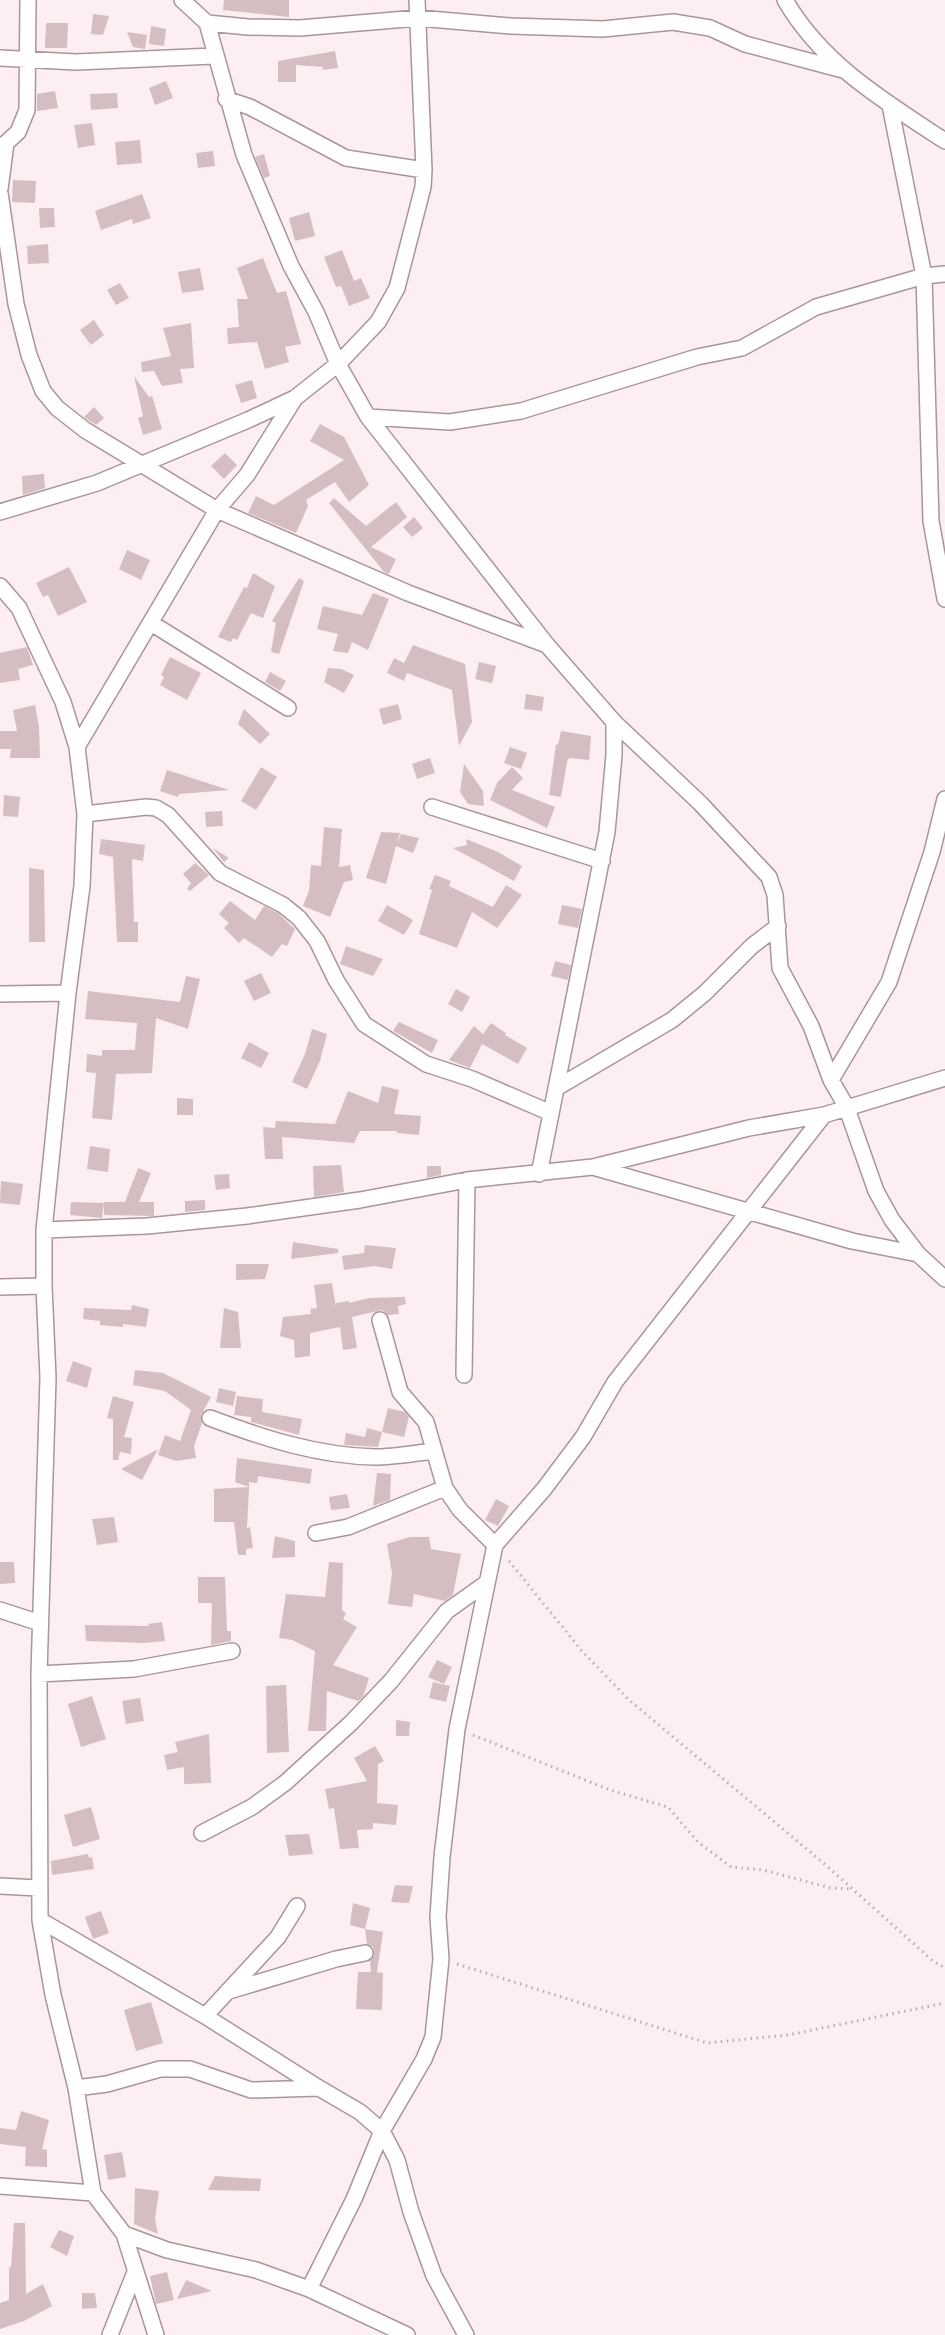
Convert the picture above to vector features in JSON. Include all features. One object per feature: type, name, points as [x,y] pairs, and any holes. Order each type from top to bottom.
[{"type":"street","points":[[28,0],[27,110],[18,132],[6,143],[0,191],[16,303],[29,355],[43,391],[57,408],[85,430],[217,510],[408,593],[547,645]]},
{"type":"street","points":[[182,0],[207,23],[226,99],[244,155],[291,266],[316,312],[338,364],[368,417],[547,645],[614,722],[700,803],[769,877],[775,895],[780,968],[811,1026],[831,1080],[846,1106],[876,1191],[892,1220],[918,1254],[945,1279]]},
{"type":"street","points":[[0,512],[98,483],[295,398],[338,364],[378,322],[397,288],[415,221],[424,170],[417,0]]},
{"type":"street","points":[[785,0],[813,41],[843,70],[890,105],[945,141]]},
{"type":"street","points":[[207,23],[300,28],[418,18],[511,26],[603,28],[673,22],[710,28],[745,44],[843,70]]},
{"type":"street","points":[[0,58],[76,62],[214,56]]},
{"type":"street","points":[[226,99],[250,107],[346,158],[424,170]]},
{"type":"street","points":[[890,105],[924,276],[931,521],[945,599]]},
{"type":"street","points":[[368,417],[450,422],[521,411],[697,357],[742,348],[816,307],[924,276],[945,273]]},
{"type":"street","points":[[77,747],[217,510],[248,475],[295,398]]},
{"type":"street","points":[[0,586],[19,608],[41,650],[63,702],[77,747],[85,814],[86,850],[68,993],[44,1230],[48,1378],[39,1674],[38,1888],[40,1920],[52,1995],[76,2088],[93,2193],[124,2234],[156,2335]]},
{"type":"street","points":[[151,623],[288,708]]},
{"type":"street","points":[[539,1174],[602,861],[613,765],[614,722]]},
{"type":"street","points":[[831,1080],[889,982],[929,862],[945,799]]},
{"type":"street","points":[[85,814],[146,807],[156,808],[168,816],[220,873],[283,905],[299,918],[317,941],[342,990],[364,1024],[426,1064],[472,1079],[551,1113]]},
{"type":"street","points":[[432,807],[602,861]]},
{"type":"street","points":[[558,1087],[672,1020],[705,993],[752,946],[778,926]]},
{"type":"street","points":[[0,994],[68,993]]},
{"type":"street","points":[[44,1230],[147,1226],[247,1216],[360,1200],[467,1180],[593,1167],[749,1128],[824,1115],[846,1106],[945,1078]]},
{"type":"street","points":[[309,2289],[354,2199],[382,2131],[424,2059],[433,2037],[441,1959],[439,1897],[457,1729],[473,1658],[485,1584],[495,1545],[544,1489],[583,1437],[615,1382],[668,1311],[751,1211],[824,1115]]},
{"type":"street","points":[[593,1167],[852,1241],[918,1254]]},
{"type":"street","points":[[464,1375],[467,1180]]},
{"type":"street","points":[[0,1287],[44,1286]]},
{"type":"street","points":[[380,1320],[400,1392],[426,1422],[445,1488],[460,1510],[495,1545]]},
{"type":"street","points":[[210,1418],[253,1434],[334,1455],[377,1457],[434,1451]]},
{"type":"street","points":[[316,1533],[348,1527],[445,1488]]},
{"type":"street","points":[[202,1833],[252,1806],[285,1783],[383,1690],[447,1611],[485,1584]]},
{"type":"street","points":[[0,1610],[40,1623]]},
{"type":"street","points":[[39,1674],[134,1669],[232,1652]]},
{"type":"street","points":[[0,1886],[38,1888]]},
{"type":"street","points":[[205,2016],[278,1937],[297,1906]]},
{"type":"street","points":[[40,1920],[205,2016],[360,2112],[382,2131],[397,2160],[411,2212],[434,2276],[466,2335]]},
{"type":"street","points":[[228,1991],[336,1959],[365,1953]]},
{"type":"street","points":[[76,2088],[107,2084],[160,2069],[190,2069],[251,2090],[319,2088]]},
{"type":"street","points":[[0,2186],[93,2193]]},
{"type":"street","points":[[124,2234],[166,2250],[256,2271],[309,2289],[407,2335]]},
{"type":"street","points":[[110,2335],[135,2272]]},
{"type":"path","points":[[495,1545],[582,1651],[628,1699],[852,1889],[933,1961],[945,1968]]},
{"type":"path","points":[[457,1729],[610,1790],[668,1807],[699,1842],[731,1867],[763,1869],[831,1888],[852,1889]]},
{"type":"path","points":[[441,1959],[707,2043],[788,2035],[945,2003]]},
{"type":"building","points":[[224,0],[289,0],[289,17],[223,10]]},
{"type":"building","points":[[93,14],[109,16],[103,35],[91,34]]},
{"type":"building","points":[[46,23],[68,23],[67,48],[45,48]]},
{"type":"building","points":[[151,26],[166,29],[164,46],[149,44]]},
{"type":"building","points":[[127,32],[147,35],[145,49],[133,47]]},
{"type":"building","points":[[335,51],[338,68],[323,70],[323,67],[296,65],[296,82],[278,82],[278,61]]},
{"type":"building","points":[[166,81],[173,98],[155,105],[149,88]]},
{"type":"building","points":[[55,91],[58,108],[37,111],[37,94]]},
{"type":"building","points":[[117,93],[118,108],[91,110],[90,94]]},
{"type":"building","points":[[92,123],[95,145],[78,148],[74,125]]},
{"type":"building","points":[[140,140],[142,163],[117,165],[115,142]]},
{"type":"building","points":[[213,151],[215,166],[198,168],[196,153]]},
{"type":"building","points":[[264,154],[270,176],[264,178],[255,157]]},
{"type":"building","points":[[13,180],[36,181],[35,203],[12,202]]},
{"type":"building","points":[[142,194],[151,218],[133,224],[132,219],[101,230],[95,211]]},
{"type":"building","points":[[39,208],[54,208],[55,227],[40,228]]},
{"type":"building","points":[[309,212],[315,236],[295,241],[289,218]]},
{"type":"building","points":[[48,244],[49,263],[28,264],[27,246]]},
{"type":"building","points":[[342,250],[354,281],[361,278],[370,298],[349,306],[341,286],[336,287],[324,257]]},
{"type":"building","points":[[263,258],[277,293],[286,291],[301,344],[285,347],[289,362],[265,369],[257,342],[228,344],[227,328],[239,327],[237,299],[248,299],[237,268]]},
{"type":"building","points":[[200,268],[204,290],[182,293],[178,272]]},
{"type":"building","points":[[120,283],[129,298],[116,305],[107,290]]},
{"type":"building","points":[[94,320],[104,335],[91,345],[80,330]]},
{"type":"building","points":[[191,323],[194,368],[180,369],[183,383],[162,386],[154,371],[142,372],[141,362],[171,356],[163,328]]},
{"type":"building","points":[[134,376],[149,397],[152,396],[162,429],[143,435],[138,418],[143,416]]},
{"type":"building","points":[[252,380],[257,398],[241,403],[235,385]]},
{"type":"building","points":[[94,407],[104,418],[96,425],[84,417]]},
{"type":"building","points":[[320,424],[344,437],[369,485],[349,502],[335,482],[306,500],[308,506],[296,533],[248,513],[256,496],[274,505],[344,460],[310,441]]},
{"type":"building","points":[[225,453],[237,465],[224,479],[211,466]]},
{"type":"building","points":[[44,474],[45,488],[23,495],[22,476]]},
{"type":"building","points":[[334,498],[366,526],[396,502],[407,517],[371,547],[396,559],[389,574],[384,572],[329,503]]},
{"type":"building","points":[[414,517],[423,528],[412,537],[403,527]]},
{"type":"building","points":[[127,550],[150,560],[141,580],[119,569]]},
{"type":"building","points":[[69,567],[87,602],[58,616],[48,595],[43,597],[36,583]]},
{"type":"building","points":[[253,573],[275,586],[263,618],[251,613],[237,640],[233,638],[231,642],[218,637],[244,587],[247,588]]},
{"type":"building","points":[[299,578],[304,581],[279,654],[271,652],[276,623],[272,621]]},
{"type":"building","points":[[373,593],[389,599],[368,650],[352,642],[348,653],[333,651],[338,634],[317,629],[323,606],[362,615]]},
{"type":"building","points":[[413,645],[465,664],[472,722],[459,746],[452,690],[407,673],[404,681],[387,673],[394,658],[404,663]]},
{"type":"building","points":[[27,647],[33,665],[18,669],[20,680],[0,683],[0,653]]},
{"type":"building","points":[[170,657],[201,673],[187,700],[160,685],[164,677],[161,675]]},
{"type":"building","points":[[479,662],[496,666],[492,683],[475,679]]},
{"type":"building","points":[[328,668],[341,669],[354,675],[344,693],[324,682]]},
{"type":"building","points":[[270,672],[286,681],[280,691],[265,682]]},
{"type":"building","points":[[526,694],[544,697],[542,711],[524,709]]},
{"type":"building","points":[[398,704],[402,719],[383,725],[379,709]]},
{"type":"building","points":[[35,705],[39,727],[40,758],[10,758],[11,749],[0,749],[0,731],[17,731],[13,710]]},
{"type":"building","points":[[244,709],[270,734],[260,744],[238,724]]},
{"type":"building","points":[[561,731],[591,736],[589,760],[569,758],[567,762],[561,797],[549,795],[556,744],[558,745]]},
{"type":"building","points":[[510,747],[527,753],[521,769],[504,763]]},
{"type":"building","points":[[430,758],[435,773],[417,779],[412,764]]},
{"type":"building","points":[[464,764],[483,791],[484,806],[468,804],[460,792]]},
{"type":"building","points":[[261,767],[277,777],[256,810],[241,801]]},
{"type":"building","points":[[512,767],[523,778],[512,790],[555,807],[547,828],[490,800],[497,783]]},
{"type":"building","points":[[167,770],[229,790],[179,794],[178,797],[160,791]]},
{"type":"building","points":[[4,795],[20,797],[18,817],[3,816]]},
{"type":"building","points":[[222,811],[223,826],[206,827],[205,812]]},
{"type":"building","points":[[324,827],[342,829],[339,867],[350,865],[353,880],[344,882],[330,917],[303,906],[309,891],[311,865],[321,866]]},
{"type":"building","points":[[381,832],[400,833],[397,844],[401,834],[419,838],[413,853],[396,846],[386,884],[366,878]]},
{"type":"building","points":[[101,839],[145,845],[143,861],[132,859],[134,922],[138,922],[138,942],[117,942],[113,857],[99,854]]},
{"type":"building","points":[[466,839],[498,852],[522,866],[514,881],[453,848],[467,845]]},
{"type":"building","points":[[213,848],[229,858],[224,862]]},
{"type":"building","points":[[195,863],[209,875],[190,891],[187,889],[191,883],[183,874]]},
{"type":"building","points":[[29,868],[44,870],[45,942],[29,942]]},
{"type":"building","points":[[435,875],[451,881],[449,886],[493,907],[506,885],[522,895],[497,928],[472,912],[457,948],[419,934],[432,890],[429,889]]},
{"type":"building","points":[[230,901],[255,920],[264,906],[278,913],[295,929],[287,946],[282,944],[272,957],[244,938],[239,943],[224,928],[229,923],[219,914]]},
{"type":"building","points":[[387,905],[413,920],[404,935],[378,921]]},
{"type":"building","points":[[562,905],[582,909],[578,928],[558,924]]},
{"type":"building","points":[[346,946],[383,959],[373,976],[340,964]]},
{"type":"building","points":[[555,961],[571,965],[568,980],[551,976]]},
{"type":"building","points":[[261,973],[271,993],[254,1001],[244,981]]},
{"type":"building","points":[[186,976],[200,979],[188,1029],[156,1018],[152,1073],[116,1074],[112,1120],[92,1118],[96,1073],[86,1072],[87,1054],[102,1056],[102,1050],[135,1050],[137,1023],[85,1019],[88,991],[180,1002]]},
{"type":"building","points":[[456,989],[470,997],[462,1012],[448,1004]]},
{"type":"building","points":[[399,1022],[438,1040],[432,1053],[393,1031]]},
{"type":"building","points":[[491,1023],[506,1033],[505,1035],[527,1048],[518,1064],[482,1044],[470,1068],[449,1060],[474,1026],[483,1034]]},
{"type":"building","points":[[312,1029],[327,1034],[320,1061],[307,1089],[292,1082],[305,1054]]},
{"type":"building","points":[[249,1042],[269,1053],[261,1068],[241,1058]]},
{"type":"building","points":[[382,1086],[399,1090],[394,1114],[421,1116],[419,1135],[397,1133],[397,1131],[360,1131],[354,1143],[282,1137],[283,1159],[265,1159],[263,1127],[275,1128],[276,1121],[335,1124],[348,1091],[378,1103]]},
{"type":"building","points":[[177,1098],[193,1099],[193,1115],[177,1115]]},
{"type":"building","points":[[90,1146],[110,1149],[108,1172],[87,1169]]},
{"type":"building","points":[[341,1165],[344,1192],[314,1197],[313,1166]]},
{"type":"building","points":[[427,1166],[441,1166],[441,1175],[427,1178]]},
{"type":"building","points":[[138,1168],[151,1173],[139,1202],[154,1202],[154,1216],[104,1215],[104,1202],[125,1202]]},
{"type":"building","points":[[229,1174],[230,1188],[216,1190],[214,1175]]},
{"type":"building","points":[[1,1181],[23,1184],[20,1205],[0,1203]]},
{"type":"building","points":[[205,1200],[205,1210],[185,1212],[185,1201]]},
{"type":"building","points":[[71,1202],[104,1203],[102,1218],[70,1215]]},
{"type":"building","points":[[293,1242],[338,1249],[338,1253],[291,1259]]},
{"type":"building","points":[[365,1245],[396,1248],[392,1269],[375,1266],[344,1270],[342,1256],[364,1253]]},
{"type":"building","points":[[236,1264],[269,1264],[265,1279],[236,1280]]},
{"type":"building","points":[[332,1283],[336,1307],[336,1303],[349,1301],[349,1303],[369,1298],[405,1297],[406,1304],[398,1306],[399,1314],[388,1315],[382,1310],[352,1317],[357,1348],[343,1350],[340,1327],[310,1333],[310,1356],[295,1358],[294,1340],[280,1336],[283,1317],[311,1314],[310,1309],[317,1308],[314,1285]]},
{"type":"building","points":[[132,1305],[149,1309],[146,1327],[123,1324],[123,1327],[100,1325],[100,1321],[83,1319],[84,1308],[131,1310]]},
{"type":"building","points":[[224,1308],[238,1312],[241,1348],[220,1348]]},
{"type":"building","points":[[73,1361],[92,1368],[87,1388],[66,1381]]},
{"type":"building","points":[[135,1370],[163,1373],[211,1397],[201,1415],[202,1423],[194,1446],[196,1458],[176,1461],[158,1455],[165,1435],[180,1441],[191,1410],[165,1391],[133,1385]]},
{"type":"building","points":[[219,1388],[236,1392],[233,1406],[216,1402]]},
{"type":"building","points":[[113,1396],[134,1402],[124,1437],[132,1438],[131,1454],[120,1452],[118,1460],[113,1460],[113,1419],[107,1418]]},
{"type":"building","points":[[237,1396],[263,1399],[262,1412],[302,1419],[299,1435],[251,1422],[251,1417],[234,1415]]},
{"type":"building","points":[[388,1408],[405,1412],[409,1417],[404,1437],[382,1432]]},
{"type":"building","points":[[367,1428],[382,1432],[378,1447],[344,1445],[346,1433],[365,1437]]},
{"type":"building","points":[[158,1449],[142,1480],[121,1469]]},
{"type":"building","points":[[237,1458],[312,1469],[310,1484],[258,1476],[257,1483],[249,1482],[249,1487],[235,1482]]},
{"type":"building","points":[[377,1473],[391,1474],[390,1500],[373,1506]]},
{"type":"building","points":[[249,1487],[247,1528],[250,1527],[253,1548],[246,1549],[246,1555],[238,1555],[234,1522],[214,1522],[214,1489]]},
{"type":"building","points":[[347,1494],[350,1508],[331,1510],[329,1497]]},
{"type":"building","points":[[496,1499],[509,1506],[498,1526],[485,1520]]},
{"type":"building","points":[[114,1517],[118,1542],[97,1545],[92,1519]]},
{"type":"building","points":[[275,1536],[295,1541],[295,1557],[272,1558]]},
{"type":"building","points":[[410,1537],[429,1537],[431,1549],[461,1554],[453,1595],[445,1601],[414,1594],[412,1607],[388,1604],[392,1573],[387,1544]]},
{"type":"building","points":[[0,1562],[14,1562],[15,1583],[0,1584]]},
{"type":"building","points":[[329,1562],[343,1563],[342,1610],[346,1613],[343,1619],[357,1627],[333,1665],[369,1678],[363,1697],[358,1701],[327,1691],[326,1731],[308,1731],[315,1651],[292,1640],[279,1638],[286,1594],[325,1597]]},
{"type":"building","points":[[198,1577],[225,1577],[227,1631],[231,1631],[231,1641],[211,1645],[212,1603],[198,1603]]},
{"type":"building","points":[[162,1622],[165,1641],[144,1643],[86,1641],[85,1625],[149,1626],[148,1624]]},
{"type":"building","points":[[437,1660],[452,1667],[444,1684],[428,1677]]},
{"type":"building","points":[[433,1682],[450,1686],[446,1702],[429,1698]]},
{"type":"building","points":[[286,1685],[289,1752],[267,1753],[266,1686]]},
{"type":"building","points":[[92,1696],[106,1739],[81,1747],[68,1704]]},
{"type":"building","points":[[140,1698],[144,1721],[126,1724],[122,1701]]},
{"type":"building","points":[[396,1720],[410,1722],[409,1736],[396,1736]]},
{"type":"building","points":[[209,1734],[211,1783],[184,1784],[184,1767],[167,1770],[164,1755],[178,1752],[175,1742]]},
{"type":"building","points":[[375,1746],[384,1761],[378,1764],[377,1803],[398,1805],[396,1825],[373,1823],[373,1829],[357,1830],[359,1848],[340,1849],[334,1808],[329,1809],[325,1789],[367,1781],[354,1758]]},
{"type":"building","points":[[91,1807],[100,1839],[73,1847],[64,1815]]},
{"type":"building","points":[[309,1834],[313,1854],[289,1856],[285,1835]]},
{"type":"building","points":[[88,1854],[89,1858],[92,1857],[94,1869],[52,1875],[51,1861]]},
{"type":"building","points":[[395,1885],[413,1886],[409,1903],[391,1902]]},
{"type":"building","points":[[353,1903],[370,1908],[365,1929],[350,1925]]},
{"type":"building","points":[[101,1911],[109,1933],[93,1939],[85,1917]]},
{"type":"building","points":[[365,1929],[383,1932],[377,1972],[383,1973],[382,2010],[356,2009],[358,1972],[371,1972],[370,1961],[374,1955],[373,1947],[367,1944]]},
{"type":"building","points":[[151,2002],[163,2043],[136,2051],[124,2010]]},
{"type":"building","points":[[21,2111],[49,2120],[42,2149],[47,2150],[47,2167],[25,2166],[26,2147],[0,2144],[0,2128],[16,2130]]},
{"type":"building","points":[[122,2152],[126,2177],[108,2180],[104,2155]]},
{"type":"building","points":[[215,2176],[261,2179],[260,2191],[208,2190]]},
{"type":"building","points":[[135,2188],[159,2191],[155,2219],[158,2234],[134,2224]]},
{"type":"building","points":[[14,2223],[25,2223],[26,2294],[43,2284],[52,2306],[24,2321],[0,2329],[0,2303],[9,2300],[9,2267],[11,2267]]},
{"type":"building","points":[[59,2230],[74,2236],[67,2256],[50,2247]]},
{"type":"building","points":[[167,2272],[174,2300],[156,2304],[150,2276]]},
{"type":"building","points":[[186,2280],[212,2291],[177,2299]]},
{"type":"building","points":[[82,2293],[95,2293],[97,2308],[82,2309]]}]
